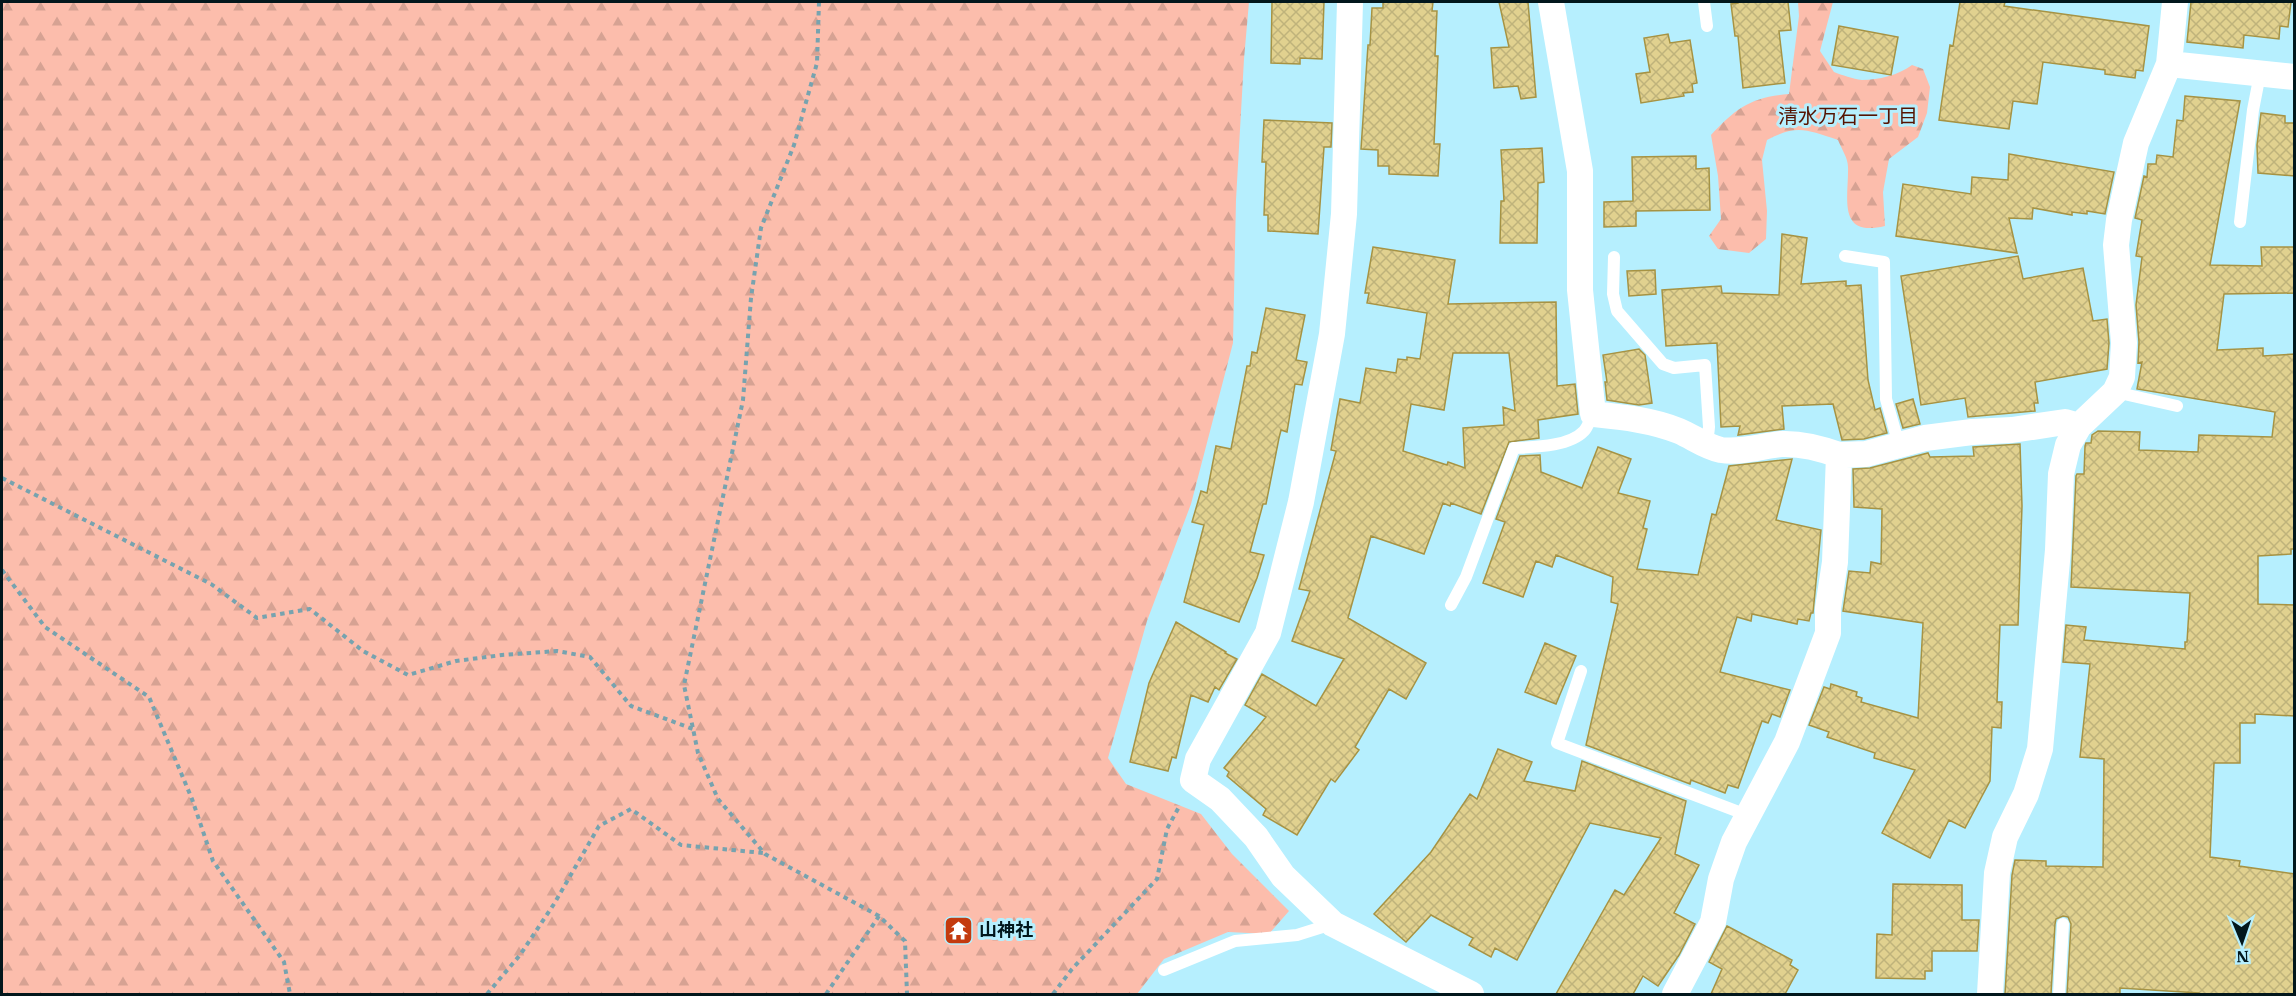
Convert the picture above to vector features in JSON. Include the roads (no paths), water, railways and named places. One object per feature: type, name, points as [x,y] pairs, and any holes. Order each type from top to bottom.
[{"type":"street","points":[[1350,2],[1343,225],[1332,334],[1301,502],[1268,633],[1198,759],[1193,780],[1220,799],[1256,837],[1283,876],[1333,924],[1471,994]]},
{"type":"street","points":[[1551,2],[1580,171],[1580,290],[1593,414],[1628,417],[1648,422],[1678,431],[1707,446],[1721,450],[1743,450],[1782,444],[1814,446],[1839,455],[1866,454],[1925,438],[2012,430],[2065,422],[2079,426]]},
{"type":"street","points":[[1990,994],[1997,873],[2005,837],[2026,794],[2040,749],[2058,550],[2061,474],[2068,445],[2079,426],[2115,392],[2122,377],[2124,343],[2116,245],[2119,220],[2136,143],[2169,64],[2175,2]]},
{"type":"street","points":[[2169,64],[2295,77]]},
{"type":"street","points":[[1675,994],[1713,922],[1721,879],[1734,842],[1787,742],[1828,633],[1828,608],[1836,562],[1839,455]]},
{"type":"lane","points":[[1704,2],[1707,26]]},
{"type":"lane","points":[[2240,222],[2253,110],[2260,74]]},
{"type":"lane","points":[[1614,256],[1613,294],[1617,311],[1663,364],[1674,368],[1705,365],[1709,427],[1707,446]]},
{"type":"lane","points":[[1845,256],[1884,262],[1886,399],[1899,445]]},
{"type":"lane","points":[[2115,392],[2177,406]]},
{"type":"lane","points":[[1451,605],[1466,577],[1514,448],[1542,447],[1572,439],[1584,431],[1593,414]]},
{"type":"lane","points":[[1581,671],[1557,743],[1747,815]]},
{"type":"lane","points":[[1164,970],[1236,941],[1297,935],[1333,924]]},
{"type":"lane","points":[[2059,994],[2063,924]]},
{"type":"place","name":"山神社","points":[[958,930]]},
{"type":"district","name":"清水万石一丁目","points":[[1848,116]]}]
